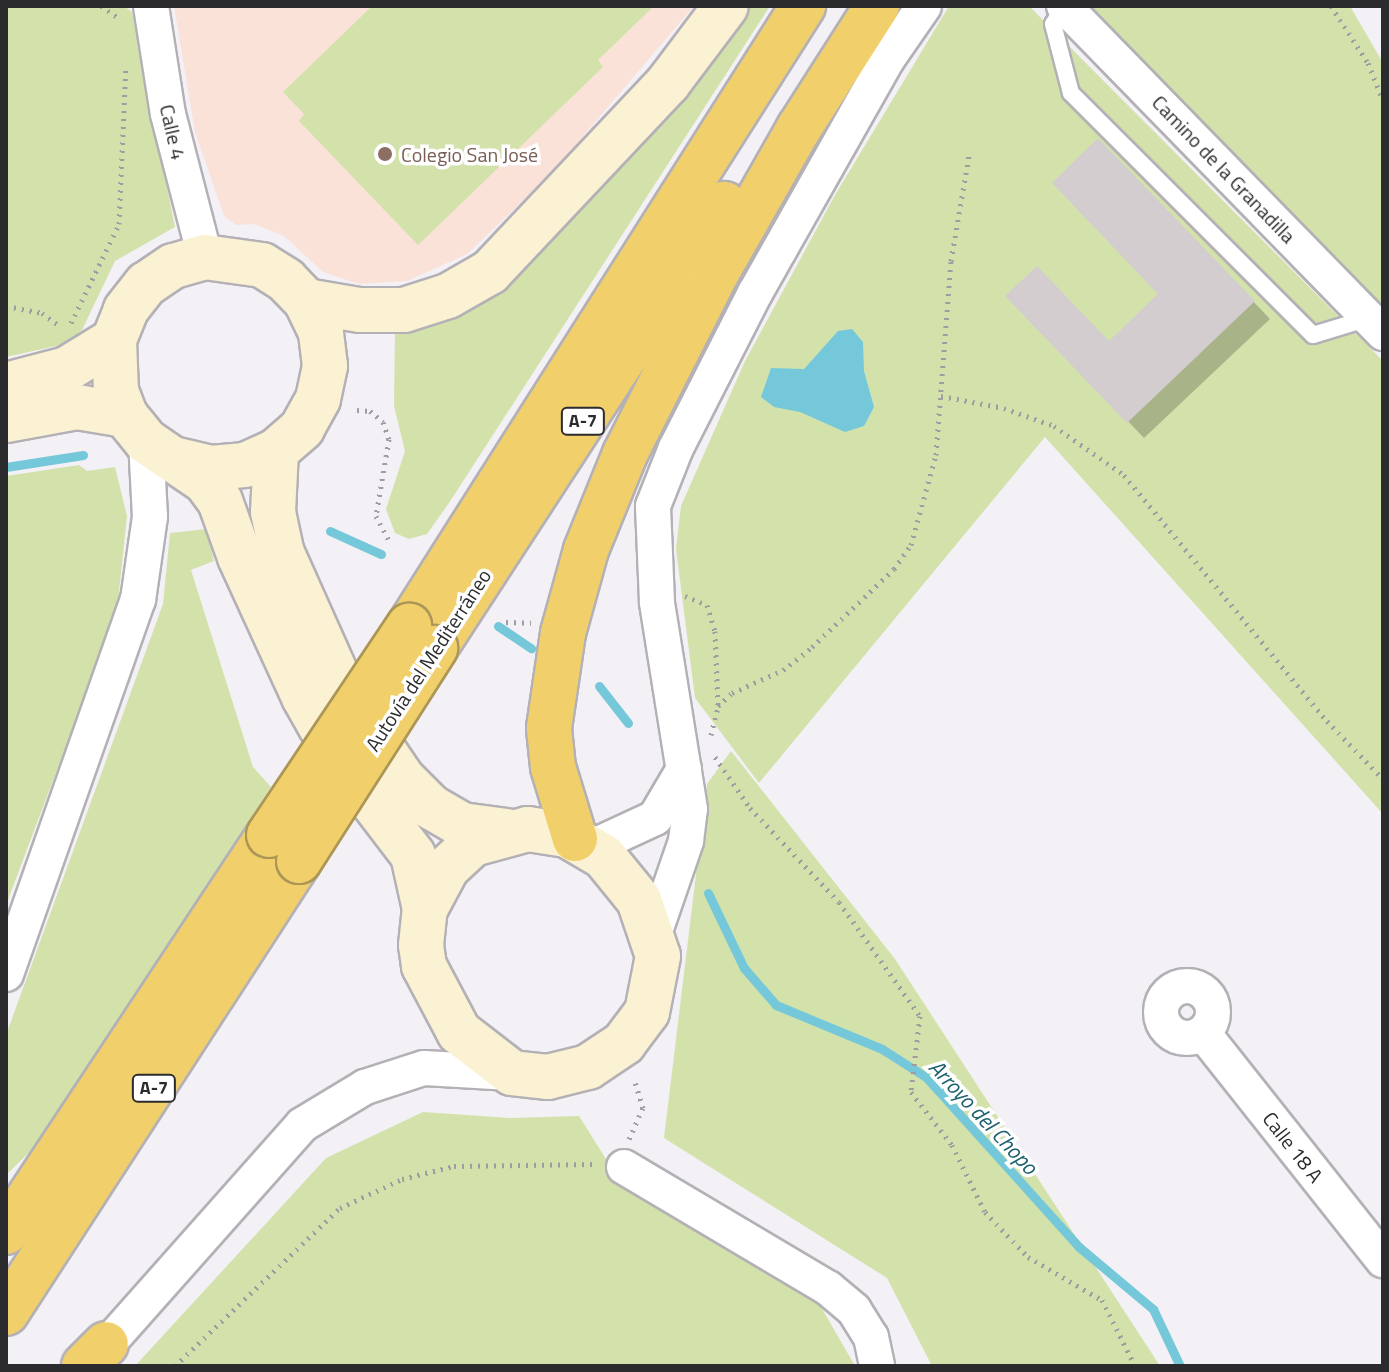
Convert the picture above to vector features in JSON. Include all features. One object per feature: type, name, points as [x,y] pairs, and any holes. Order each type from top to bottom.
[{"type":"highway","name":"Autovía del Mediterráneo","points":[[422,637],[803,6]]},
{"type":"highway","name":"Autovía del Mediterráneo","points":[[6,1313],[284,848],[422,637],[850,6]]},
{"type":"highway","points":[[582,843],[553,767],[549,728],[563,633],[586,550],[625,454],[716,274],[799,128],[877,6]]},
{"type":"highway","name":"Autovía del Mediterráneo","points":[[6,1232],[284,848]]},
{"type":"street","name":"Calle 4","points":[[151,6],[168,114],[205,257]]},
{"type":"street","points":[[306,301],[360,310],[404,310],[448,296],[490,272],[626,130],[726,6]]},
{"type":"street","points":[[653,937],[689,824],[651,538],[662,477],[755,293],[888,58],[924,6]]},
{"type":"street","name":"Camino de la Granadilla","points":[[1064,6],[1376,325]]},
{"type":"street","points":[[6,420],[77,407],[150,438],[211,468],[245,465],[276,451],[302,428],[321,388],[325,366],[321,332],[306,301],[262,265],[205,257],[173,266],[146,284],[126,310],[114,340],[112,366],[150,438],[220,501],[240,557],[304,697],[338,757],[413,855],[425,909]]},
{"type":"street","points":[[6,385],[37,380],[90,359],[114,340]]},
{"type":"street","points":[[6,974],[138,600],[150,517],[150,438]]},
{"type":"street","points":[[93,1359],[302,1125],[365,1087],[424,1068],[470,1067],[512,1073],[568,1074],[608,1057],[624,1043],[653,994],[658,956],[630,885],[582,843],[547,830],[507,831],[462,825],[431,807],[402,778],[330,662],[281,551],[273,512],[276,451]]},
{"type":"street","points":[[582,843],[655,818],[684,769]]},
{"type":"street","points":[[507,831],[458,856],[431,891],[425,909],[422,956],[439,998],[459,1032],[512,1073]]},
{"type":"street","name":"Calle 18 A","points":[[1203,1033],[1383,1260]]},
{"type":"street","points":[[624,1167],[828,1288],[854,1310],[871,1337],[877,1366]]},
{"type":"lane","points":[[1064,6],[1053,24],[1071,93],[1313,335],[1376,325]]},
{"type":"path","points":[[101,6],[120,19],[122,27]]},
{"type":"path","points":[[1331,6],[1368,63],[1383,100]]},
{"type":"path","points":[[62,333],[81,307],[119,224],[126,57]]},
{"type":"path","points":[[718,706],[732,693],[793,663],[894,569],[911,545],[923,510],[941,396],[951,261],[969,156]]},
{"type":"path","points":[[6,306],[42,313],[57,324]]},
{"type":"path","points":[[941,396],[961,396],[1054,426],[1124,475],[1327,721],[1383,779]]},
{"type":"path","points":[[357,410],[370,411],[383,422],[389,439],[376,516],[391,544]]},
{"type":"path","points":[[684,596],[707,605],[715,631],[718,706],[711,737],[715,757],[750,808],[839,902],[920,1016],[912,1081],[918,1105],[952,1145],[985,1212],[1028,1257],[1102,1300],[1135,1366]]},
{"type":"path","points":[[175,1366],[340,1208],[402,1179],[454,1166],[509,1162],[624,1167],[623,1153],[643,1108],[631,1070]]},
{"type":"shaded area","name":"Colegio San José","points":[[174,6],[694,6],[549,176],[467,254],[407,281],[359,284],[323,272],[284,236],[254,224],[236,225],[224,216],[195,132]]},
{"type":"green space","points":[[6,6],[124,6],[132,12],[175,227],[115,261],[82,330],[65,344],[6,357]]},
{"type":"green space","points":[[372,6],[654,6],[598,60],[603,67],[418,245],[299,121],[304,114],[283,92]]},
{"type":"green space","points":[[750,6],[770,6],[449,503],[427,534],[409,539],[395,533],[386,509],[405,451],[394,406],[395,329],[460,317],[532,255],[689,91]]},
{"type":"green space","points":[[949,6],[1029,6],[1383,361],[1383,814],[1045,437],[759,783],[695,698],[676,549],[681,506],[745,361],[835,195]]},
{"type":"green space","points":[[1091,6],[1350,6],[1383,63],[1383,318]]},
{"type":"green space","points":[[79,465],[87,471],[115,467],[127,516],[117,611],[6,905],[6,476]]},
{"type":"green space","points":[[207,529],[214,561],[191,570],[253,767],[271,787],[39,1143],[6,1175],[6,1035],[163,604],[170,533]]},
{"type":"green space","points":[[731,751],[895,959],[1160,1366],[932,1366],[887,1278],[664,1138],[707,784]]},
{"type":"green space","points":[[423,1112],[510,1118],[579,1116],[621,1183],[817,1300],[855,1366],[135,1366],[326,1158]]},
{"type":"water","points":[[852,329],[863,342],[864,371],[874,407],[864,426],[845,432],[800,412],[774,407],[761,397],[771,368],[804,369],[838,331]]},
{"type":"building","points":[[1098,138],[1255,301],[1127,423],[1005,296],[1037,266],[1109,341],[1158,294],[1052,183]]},
{"type":"waterway","name":"Arroyo del Chopo","points":[[6,467],[83,455]]},
{"type":"waterway","name":"Arroyo del Chopo","points":[[330,531],[381,554]]},
{"type":"waterway","name":"Arroyo del Chopo","points":[[498,626],[531,648]]},
{"type":"waterway","name":"Arroyo del Chopo","points":[[599,686],[628,723]]},
{"type":"waterway","name":"Arroyo del Chopo","points":[[708,893],[744,968],[776,1005],[882,1049],[926,1077],[1079,1247],[1153,1309],[1180,1366]]},
{"type":"place","name":"Colegio San José","points":[[385,154]]}]
